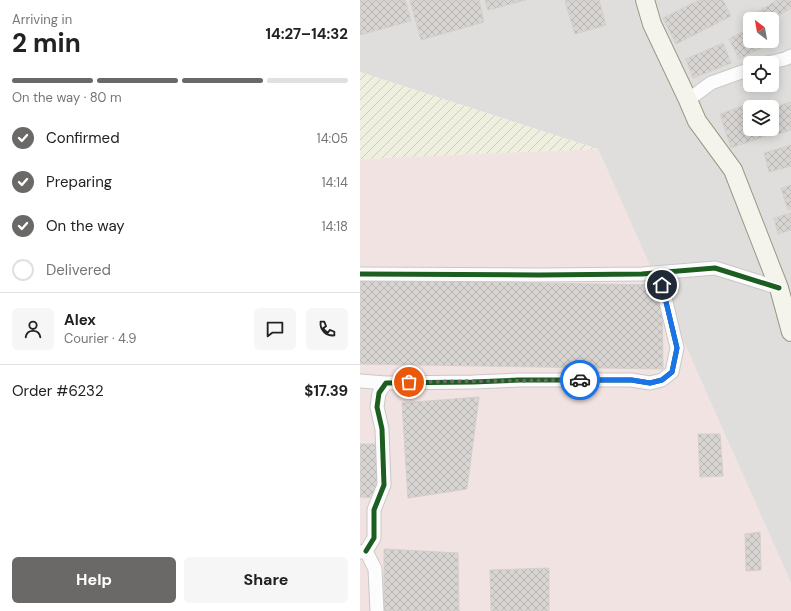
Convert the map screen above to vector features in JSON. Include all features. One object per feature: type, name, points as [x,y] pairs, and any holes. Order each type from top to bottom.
[{"type":"main road","points":[[645,0],[652,24],[697,121],[733,170],[778,288],[791,332]]},
{"type":"street","points":[[779,60],[791,56]]},
{"type":"street","points":[[688,100],[711,82],[743,71]]},
{"type":"street","points":[[360,274],[642,274],[714,268],[778,288]]},
{"type":"street","points":[[360,381],[386,383],[519,380],[632,380],[650,383],[662,380],[672,372],[677,348],[662,285]]},
{"type":"street","points":[[377,611],[375,569],[363,552],[374,538],[374,510],[384,485],[382,429],[376,407],[379,393],[386,383]]},
{"type":"shaded area","points":[[360,0],[791,0],[791,583],[598,149],[360,72]]},
{"type":"shaded area","points":[[598,149],[791,583],[791,611],[360,611],[360,159]]},
{"type":"green space","points":[[360,72],[598,149],[360,159]]},
{"type":"building","points":[[360,0],[405,0],[411,21],[360,35]]},
{"type":"building","points":[[410,0],[479,0],[484,22],[421,40]]},
{"type":"building","points":[[485,0],[526,0],[488,10]]},
{"type":"building","points":[[599,0],[606,25],[575,34],[565,1]]},
{"type":"building","points":[[699,0],[723,0],[731,16],[676,44],[663,18]]},
{"type":"building","points":[[777,0],[791,0],[791,8],[779,16],[779,12],[758,12]]},
{"type":"building","points":[[743,32],[743,48],[761,48],[739,59],[729,39]]},
{"type":"building","points":[[723,43],[731,63],[693,78],[686,59]]},
{"type":"building","points":[[791,102],[791,130],[779,134],[779,106]]},
{"type":"building","points":[[743,106],[743,136],[765,136],[731,148],[720,114]]},
{"type":"building","points":[[791,145],[791,166],[769,172],[764,153]]},
{"type":"building","points":[[791,185],[791,209],[788,210],[781,188]]},
{"type":"building","points":[[791,213],[791,230],[778,234],[774,218]]},
{"type":"building","points":[[360,280],[662,285],[663,369],[360,364]]},
{"type":"building","points":[[479,397],[467,489],[408,498],[402,403]]},
{"type":"building","points":[[698,434],[720,434],[723,476],[700,477]]},
{"type":"building","points":[[360,444],[379,444],[377,498],[360,497]]},
{"type":"building","points":[[760,532],[761,570],[746,571],[745,534]]},
{"type":"building","points":[[384,549],[458,553],[459,611],[384,611]]},
{"type":"building","points":[[549,568],[549,611],[491,611],[490,570]]},
{"type":"cycle path","points":[[360,274],[642,274],[715,268],[779,288]]},
{"type":"cycle path","points":[[366,551],[374,538],[374,510],[384,485],[382,429],[377,407],[379,393],[386,383],[519,380],[631,380],[650,383],[662,380],[672,372],[677,348],[662,285]]},
{"type":"way so far","points":[[409,382],[580,380]]},
{"type":"route","points":[[580,380],[632,380],[650,383],[662,380],[672,372],[677,348],[662,285]]}]
